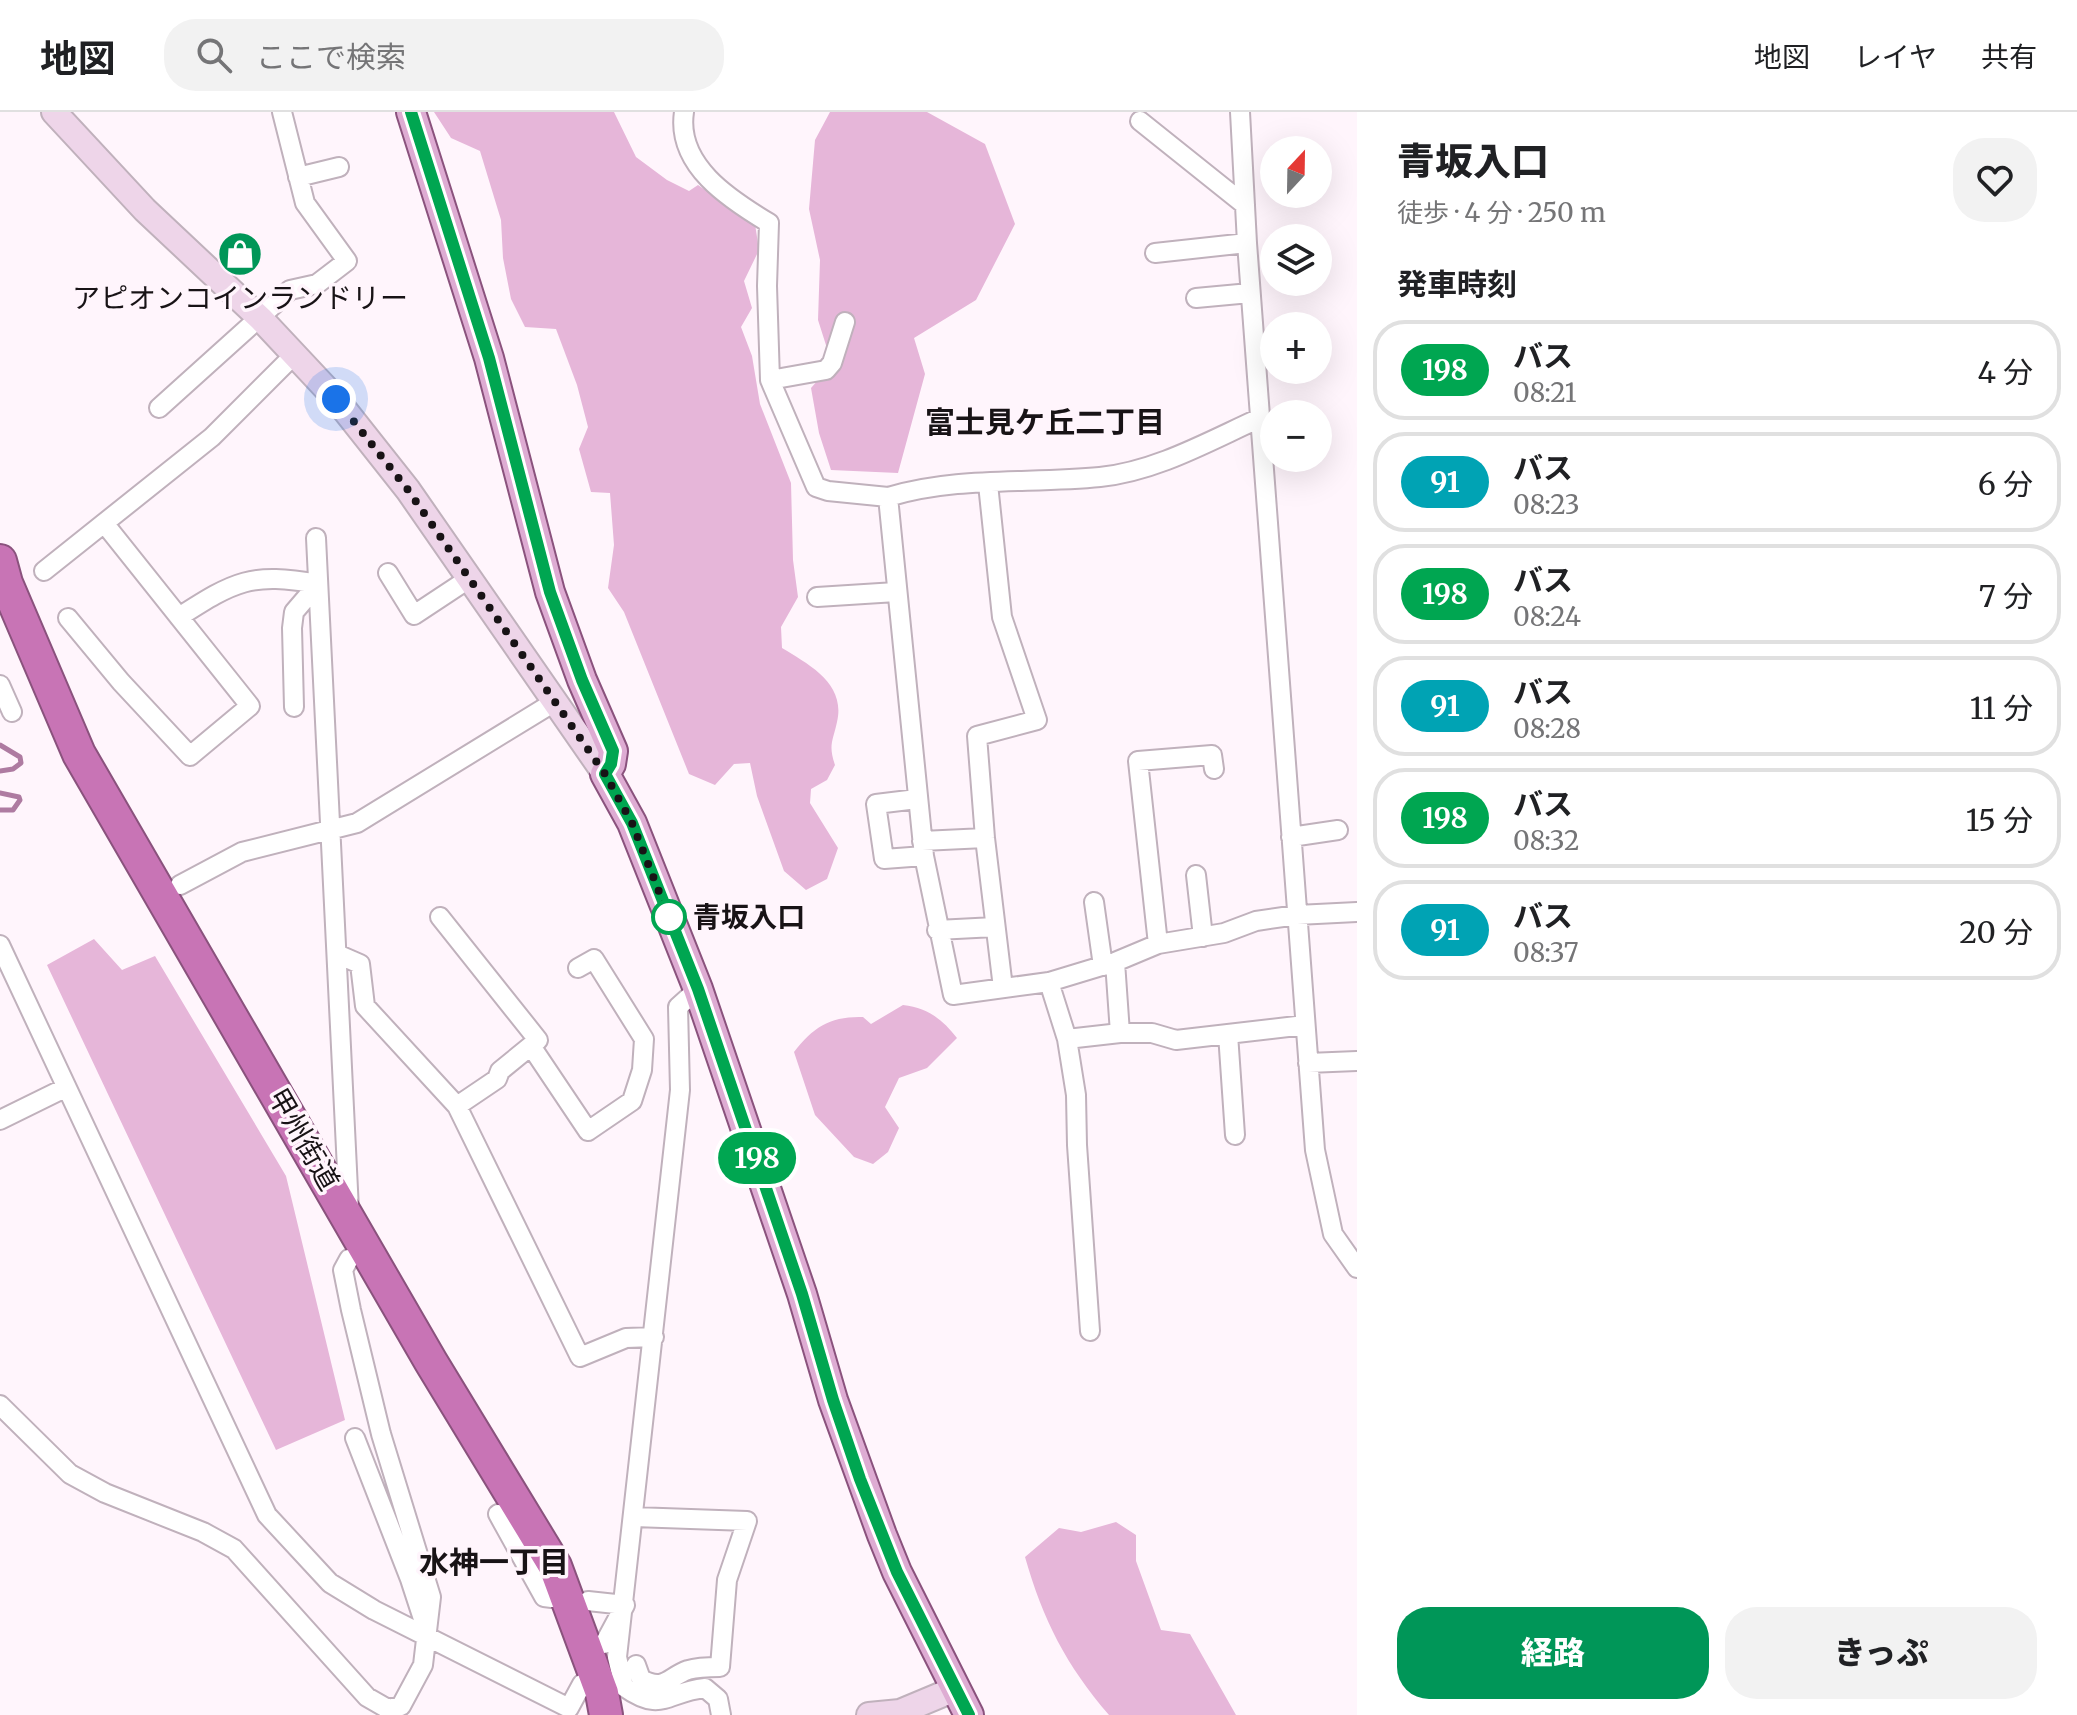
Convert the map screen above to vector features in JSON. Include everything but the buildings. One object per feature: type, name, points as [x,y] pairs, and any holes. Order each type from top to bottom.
[{"type":"highway","name":"甲州街道","points":[[0,561],[14,629],[79,754],[431,1362],[555,1566],[602,1693],[606,1715]]},
{"type":"main road","points":[[411,112],[489,358],[550,592],[582,680],[613,751],[605,774],[632,823],[698,989],[766,1184],[860,1479],[897,1572],[969,1715]]},
{"type":"street","points":[[54,112],[145,210],[261,319],[336,399],[408,490],[605,774]]},
{"type":"street","points":[[159,408],[290,290],[317,284],[347,261],[305,203],[282,112]]},
{"type":"street","points":[[684,112],[683,138],[692,158],[721,190],[769,223],[767,286],[770,380],[816,487],[888,497],[925,487],[1102,477],[1146,469],[1260,418],[1240,112]]},
{"type":"street","points":[[1140,121],[1245,205]]},
{"type":"street","points":[[298,177],[339,167]]},
{"type":"street","points":[[1155,253],[1247,243]]},
{"type":"street","points":[[1196,298],[1250,293]]},
{"type":"street","points":[[770,380],[826,370],[832,363],[845,322]]},
{"type":"street","points":[[44,571],[212,437],[295,354]]},
{"type":"street","points":[[1264,472],[1315,1150],[1333,1234],[1357,1268]]},
{"type":"street","points":[[988,484],[1002,617],[1037,720],[977,736],[985,838],[1003,988]]},
{"type":"street","points":[[888,497],[923,848],[937,930],[953,995],[1049,982],[1109,964],[1158,944],[1224,933],[1256,921],[1357,912]]},
{"type":"street","points":[[68,618],[121,682],[190,756],[250,706],[104,523]]},
{"type":"street","points":[[316,538],[350,1219]]},
{"type":"street","points":[[388,573],[414,615],[470,578]]},
{"type":"street","points":[[179,617],[216,593],[252,578],[285,578],[318,584]]},
{"type":"street","points":[[294,707],[294,612],[318,584]]},
{"type":"street","points":[[817,597],[896,592]]},
{"type":"street","points":[[0,685],[12,712]]},
{"type":"street","points":[[180,885],[242,852],[357,823],[556,701]]},
{"type":"street","points":[[1158,944],[1138,761],[1212,755],[1214,769]]},
{"type":"street","points":[[917,799],[876,804],[884,859],[923,848],[985,838]]},
{"type":"street","points":[[1291,837],[1338,830]]},
{"type":"street","points":[[1196,875],[1203,937]]},
{"type":"street","points":[[1094,902],[1109,964],[1120,1033]]},
{"type":"street","points":[[440,917],[538,1040],[500,1071],[497,1079],[457,1106]]},
{"type":"street","points":[[937,930],[995,927]]},
{"type":"street","points":[[0,945],[267,1515],[330,1583],[374,1610],[569,1708],[582,1684]]},
{"type":"street","points":[[337,954],[360,964],[365,1006],[457,1106],[580,1357],[626,1338],[654,1337]]},
{"type":"street","points":[[531,1046],[588,1131],[632,1101],[642,1070],[644,1039],[594,959],[578,968]]},
{"type":"street","points":[[1049,982],[1067,1039],[1076,1095],[1090,1331]]},
{"type":"street","points":[[634,1517],[747,1521],[727,1580],[720,1667],[692,1669],[678,1674],[662,1702],[641,1699],[624,1687],[617,1657],[680,1090],[678,1007],[698,989]]},
{"type":"street","points":[[644,1039],[678,1024]]},
{"type":"street","points":[[1067,1039],[1152,1033],[1176,1040],[1305,1025]]},
{"type":"street","points":[[1228,1034],[1235,1135]]},
{"type":"street","points":[[1308,1063],[1357,1061]]},
{"type":"street","points":[[0,1120],[65,1088]]},
{"type":"street","points":[[0,1405],[70,1474],[105,1493],[203,1532],[234,1549],[367,1697],[388,1709],[401,1706],[423,1665],[431,1597],[377,1419],[343,1270],[349,1259]]},
{"type":"street","points":[[355,1438],[410,1579],[428,1636]]},
{"type":"street","points":[[498,1514],[544,1597],[552,1598]]},
{"type":"street","points":[[588,1601],[625,1605]]},
{"type":"street","points":[[604,1644],[625,1605]]},
{"type":"street","points":[[636,1665],[641,1679],[653,1685],[670,1690],[705,1688],[718,1699],[721,1715]]},
{"type":"street","points":[[869,1715],[900,1712],[955,1689]]},
{"type":"shaded area","points":[[434,112],[614,112],[636,157],[667,180],[689,191],[698,185],[755,224],[759,250],[744,281],[752,308],[741,327],[752,356],[760,404],[791,483],[793,560],[798,597],[781,627],[782,648],[823,677],[831,686],[838,709],[832,748],[835,765],[827,780],[811,789],[810,803],[838,848],[827,879],[806,890],[784,871],[757,796],[750,763],[734,764],[715,785],[689,774],[624,612],[608,588],[614,545],[610,493],[591,492],[579,449],[588,427],[577,385],[556,329],[525,327],[511,299],[503,258],[501,220],[480,151],[451,138]]},
{"type":"shaded area","points":[[830,112],[927,112],[985,144],[1015,224],[976,300],[914,338],[925,374],[898,473],[831,470],[819,433],[811,388],[832,364],[818,320],[820,260],[809,209],[815,140]]},
{"type":"shaded area","points":[[94,939],[122,970],[155,956],[286,1176],[345,1420],[276,1450],[47,965]]},
{"type":"shaded area","points":[[903,1005],[934,1016],[957,1038],[927,1068],[899,1078],[885,1107],[899,1128],[888,1152],[873,1164],[854,1157],[815,1115],[794,1052],[808,1036],[832,1021],[863,1017],[871,1024]]},
{"type":"shaded area","points":[[1116,1522],[1136,1535],[1136,1561],[1161,1630],[1190,1634],[1236,1715],[1109,1715],[1068,1660],[1048,1621],[1025,1557],[1059,1528],[1081,1532]]},
{"type":"waterway","points":[[0,745],[20,757],[21,763],[13,769],[0,771]]},
{"type":"waterway","points":[[0,793],[19,797],[20,800],[13,810],[0,810]]},
{"type":"bus line","name":"198","points":[[411,112],[489,358],[550,592],[582,680],[613,751],[605,774],[632,823],[698,989],[802,1294],[860,1479],[897,1572],[969,1715]]},
{"type":"place","name":"アピオンコインランドリー","points":[[240,254]]},
{"type":"place","name":"青坂入口","points":[[669,917]]},
{"type":"district","name":"富士見ケ丘二丁目","points":[[1045,422]]},
{"type":"district","name":"水神一丁目","points":[[494,1562]]},
{"type":"route","points":[[336,399],[408,490],[605,774],[632,823],[669,917]]}]
